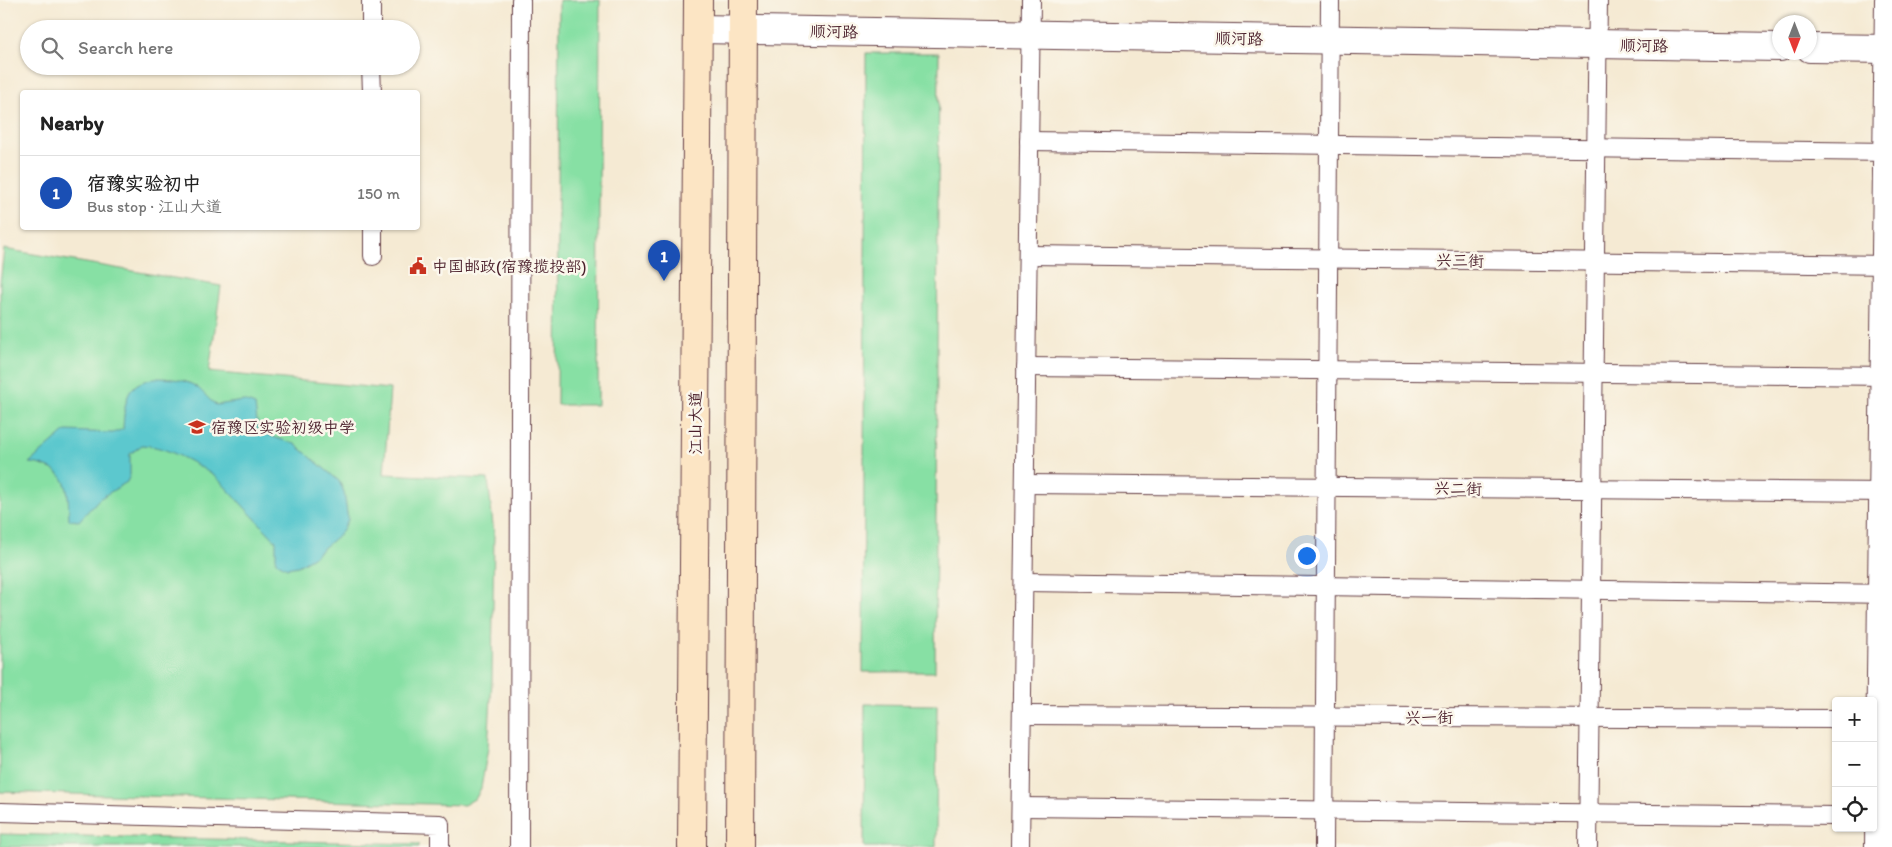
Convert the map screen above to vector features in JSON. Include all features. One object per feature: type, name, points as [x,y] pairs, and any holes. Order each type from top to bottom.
[{"type":"main road","name":"江山大道","points":[[692,847],[698,0]]},
{"type":"main road","points":[[740,847],[743,0]]},
{"type":"street","points":[[1879,847],[1882,816],[1882,720],[1887,594],[1890,152],[1889,0]]},
{"type":"street","name":"顺河路","points":[[698,29],[1772,47]]},
{"type":"street","points":[[1817,48],[1890,49]]},
{"type":"lane","points":[[371,0],[371,20]]},
{"type":"lane","points":[[519,847],[521,0]]},
{"type":"lane","points":[[1020,847],[1031,0]]},
{"type":"lane","points":[[1324,847],[1330,0]]},
{"type":"lane","points":[[1588,847],[1598,0]]},
{"type":"lane","points":[[372,75],[372,90]]},
{"type":"lane","points":[[1029,142],[1890,152]]},
{"type":"lane","points":[[373,230],[374,256]]},
{"type":"lane","name":"兴三街","points":[[1028,255],[1889,265]]},
{"type":"lane","points":[[1026,367],[1888,376]]},
{"type":"lane","name":"兴二街","points":[[1025,484],[1888,492]]},
{"type":"lane","points":[[1024,582],[1887,594]]},
{"type":"lane","name":"兴一街","points":[[1022,715],[1832,719]]},
{"type":"lane","points":[[1021,807],[1832,816]]},
{"type":"lane","points":[[0,812],[440,824],[440,847]]},
{"type":"green space","points":[[559,0],[600,0],[598,405],[557,405]]},
{"type":"green space","points":[[866,53],[939,53],[935,672],[863,672]]},
{"type":"green space","name":"宿豫区实验初级中学","points":[[4,249],[221,286],[209,372],[390,389],[384,474],[488,479],[494,534],[492,680],[488,748],[481,788],[476,798],[464,805],[0,792],[0,283]]},
{"type":"green space","points":[[865,704],[937,705],[936,847],[864,847]]},
{"type":"green space","points":[[0,834],[419,844],[419,847],[0,847]]},
{"type":"water","points":[[154,378],[183,381],[193,385],[216,405],[244,401],[255,405],[258,430],[295,444],[339,481],[344,492],[348,520],[341,533],[313,557],[298,566],[287,568],[276,562],[276,541],[218,479],[171,452],[142,445],[130,454],[130,475],[127,482],[99,499],[79,521],[69,520],[67,490],[61,477],[49,468],[29,463],[66,431],[113,433],[123,429],[125,406],[131,390],[139,383]]},
{"type":"place","name":"中国邮政(宿豫揽投部)","points":[[418,266]]},
{"type":"place","name":"宿豫实验初中","points":[[664,281]]},
{"type":"place","name":"宿豫区实验初级中学","points":[[197,427]]}]
